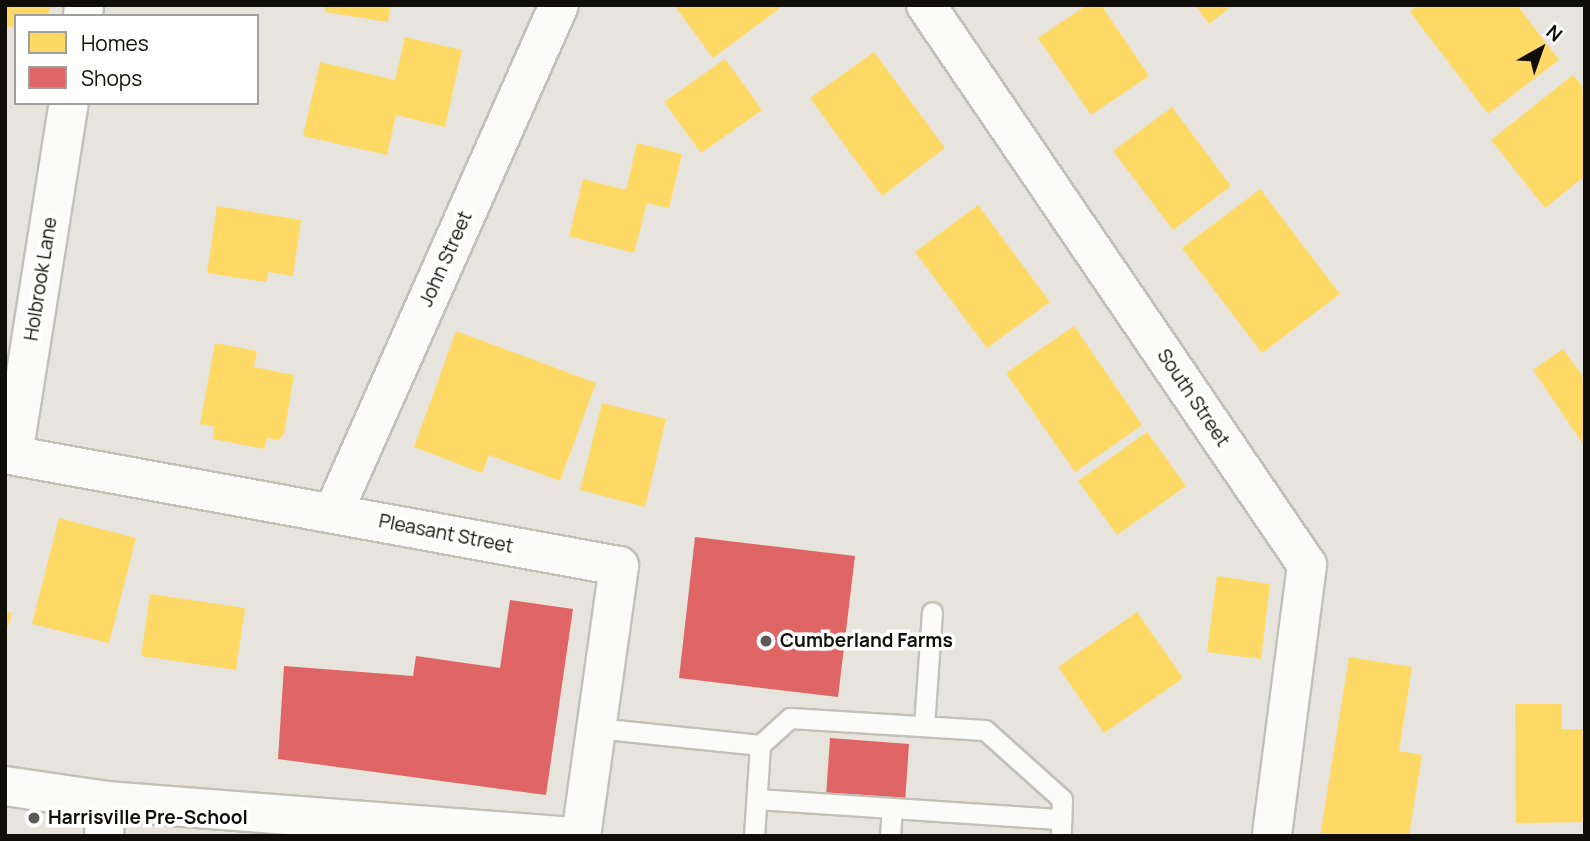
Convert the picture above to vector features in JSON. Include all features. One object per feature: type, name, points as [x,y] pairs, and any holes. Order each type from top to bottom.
[{"type":"street","name":"John Street","points":[[333,513],[559,5]]},
{"type":"street","name":"South Street","points":[[932,8],[1307,565],[1272,836]]},
{"type":"street","name":"Holbrook Lane","points":[[9,455],[69,105]]},
{"type":"street","name":"Pleasant Street","points":[[9,455],[619,566],[581,836]]},
{"type":"street","points":[[5,786],[105,818],[563,836]]},
{"type":"lane","points":[[924,726],[932,612]]},
{"type":"lane","points":[[754,836],[760,745],[790,718],[985,730],[1062,799],[1061,828],[892,808],[757,799]]},
{"type":"lane","points":[[596,728],[760,745]]},
{"type":"lane","points":[[890,836],[892,808]]},
{"type":"building: Homes","points":[[5,5],[50,5],[48,14],[14,14],[14,28],[5,26]]},
{"type":"building: Homes","points":[[326,5],[391,5],[388,22],[325,12]]},
{"type":"building: Homes","points":[[674,5],[784,5],[713,58]]},
{"type":"building: Homes","points":[[1087,5],[1101,5],[1149,76],[1091,115],[1038,38]]},
{"type":"building: Homes","points":[[1195,5],[1233,5],[1209,24]]},
{"type":"building: Homes","points":[[1418,5],[1517,5],[1559,60],[1488,114],[1410,12]]},
{"type":"building: Homes","points":[[405,37],[462,50],[445,127],[396,115],[387,155],[303,136],[320,62],[395,80]]},
{"type":"building: Homes","points":[[874,52],[945,148],[882,196],[810,98]]},
{"type":"building: Homes","points":[[725,59],[762,110],[701,153],[664,102]]},
{"type":"building: Homes","points":[[1573,75],[1585,90],[1585,176],[1545,208],[1491,140]]},
{"type":"building: Homes","points":[[1172,107],[1231,186],[1173,230],[1113,151]]},
{"type":"building: Homes","points":[[637,143],[682,154],[669,208],[647,203],[634,253],[569,236],[583,179],[626,190]]},
{"type":"building: Homes","points":[[1260,189],[1340,294],[1262,353],[1182,248]]},
{"type":"building: Homes","points":[[978,205],[1050,302],[987,348],[915,252]]},
{"type":"building: Homes","points":[[217,206],[301,220],[293,276],[268,272],[266,282],[207,273]]},
{"type":"building: Homes","points":[[1074,326],[1142,425],[1075,472],[1006,373]]},
{"type":"building: Homes","points":[[456,331],[596,383],[560,481],[489,455],[482,473],[414,447]]},
{"type":"building: Homes","points":[[215,343],[257,351],[254,367],[294,375],[284,434],[279,440],[267,438],[264,449],[213,439],[214,426],[200,424]]},
{"type":"building: Homes","points":[[1563,349],[1585,379],[1585,447],[1533,370]]},
{"type":"building: Homes","points":[[602,403],[666,419],[645,507],[580,490]]},
{"type":"building: Homes","points":[[1147,432],[1186,486],[1117,535],[1078,481]]},
{"type":"building: Homes","points":[[59,518],[136,538],[109,643],[32,624]]},
{"type":"building: Homes","points":[[1217,576],[1270,584],[1261,659],[1207,652]]},
{"type":"building: Homes","points":[[150,594],[245,608],[236,670],[141,656]]},
{"type":"building: Homes","points":[[5,611],[12,613],[6,634],[5,634]]},
{"type":"building: Homes","points":[[1137,612],[1183,678],[1104,733],[1058,667]]},
{"type":"building: Homes","points":[[1349,657],[1412,667],[1399,751],[1422,755],[1409,836],[1320,836]]},
{"type":"building: Homes","points":[[1515,704],[1562,704],[1562,729],[1585,729],[1585,822],[1516,823]]},
{"type":"building: Shops","points":[[695,537],[855,556],[838,697],[679,678]]},
{"type":"building: Shops","points":[[510,600],[573,609],[546,795],[278,759],[284,666],[413,676],[416,656],[500,668]]},
{"type":"building: Shops","points":[[830,738],[909,744],[905,803],[826,797]]},
{"type":"place","name":"Cumberland Farms","points":[[766,641]]},
{"type":"place","name":"Harrisville Pre-School","points":[[34,818]]}]
